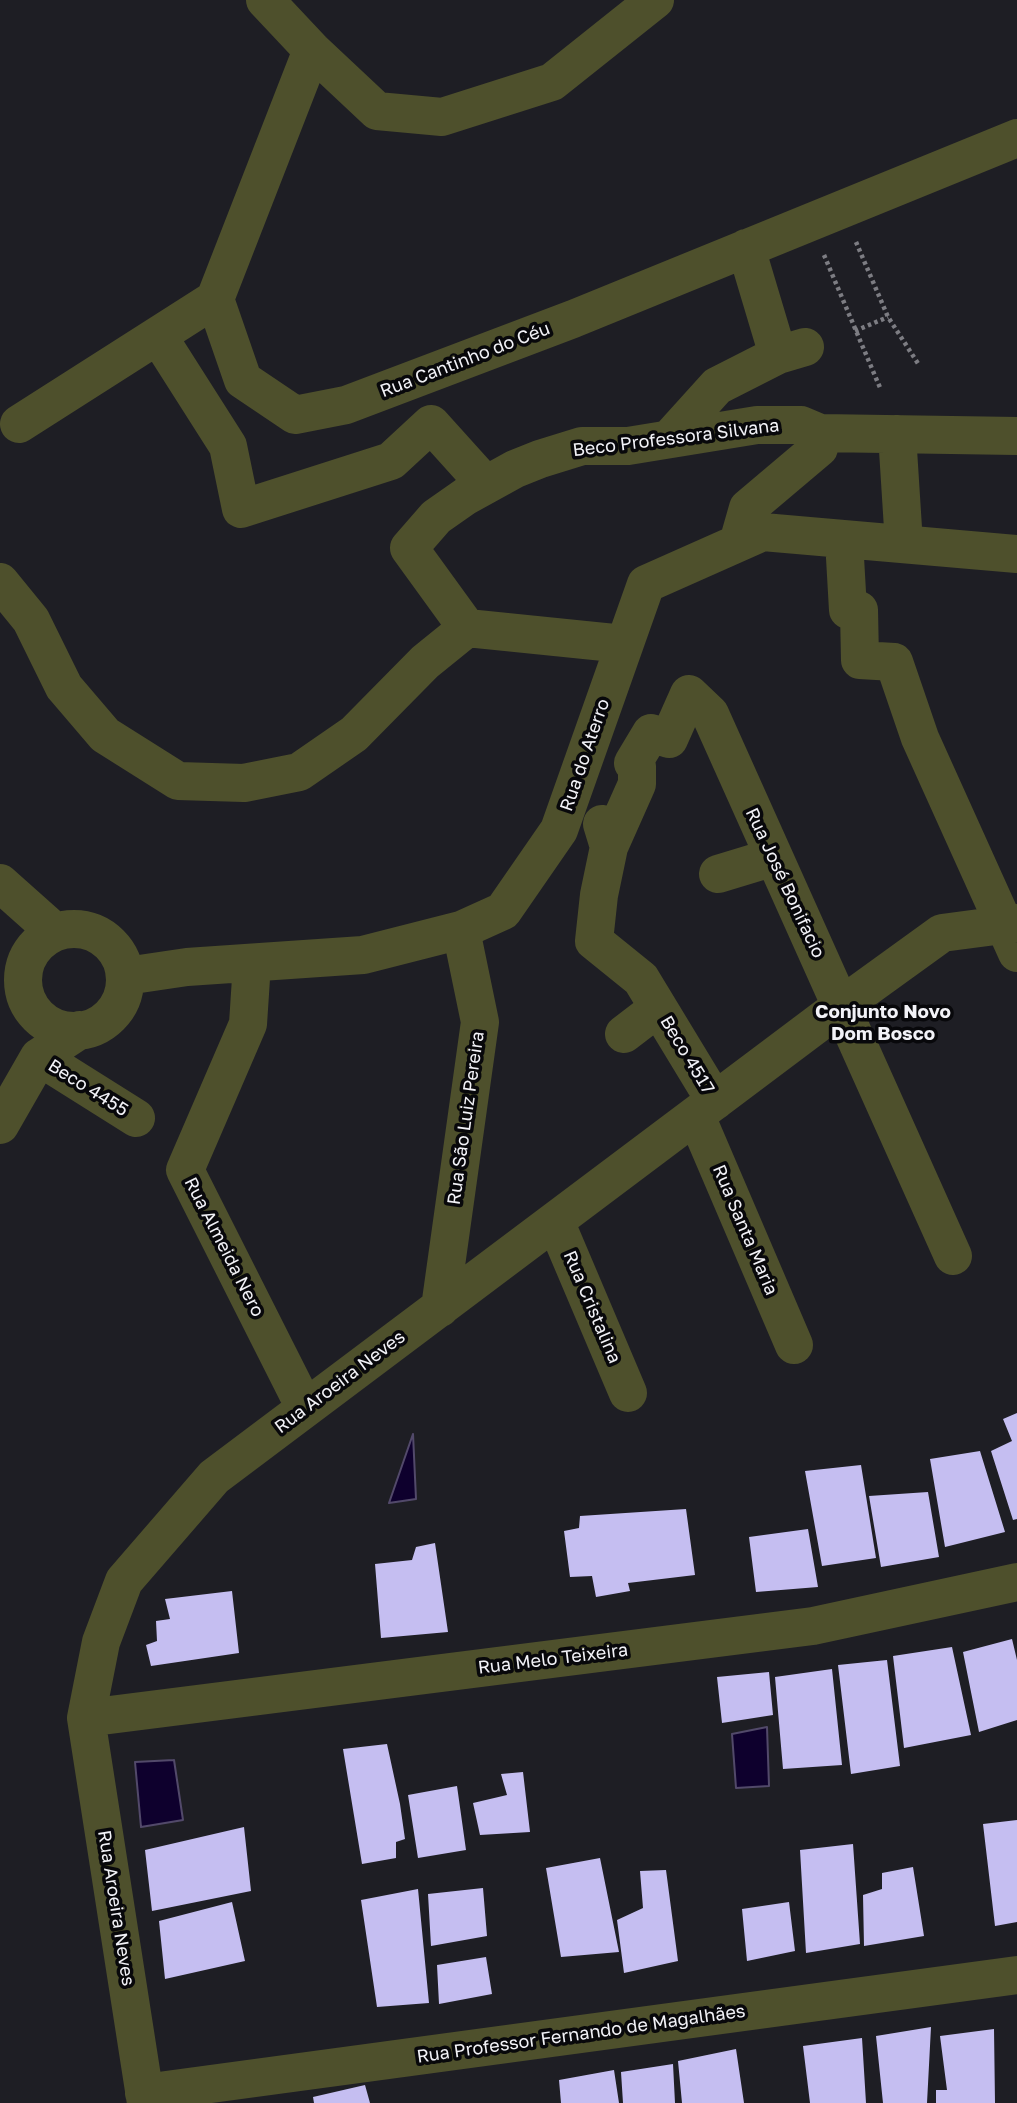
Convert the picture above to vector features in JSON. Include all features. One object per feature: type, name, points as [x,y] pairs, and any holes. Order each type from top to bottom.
[{"type":"street","points":[[265,0],[312,50],[377,111],[442,117],[552,82],[655,0]]},
{"type":"street","points":[[19,424],[215,299],[312,50]]},
{"type":"street","name":"Rua Cantinho do Céu","points":[[215,299],[243,380],[295,415],[346,405],[573,319],[1017,138]]},
{"type":"street","points":[[670,438],[717,386],[791,351],[746,248]]},
{"type":"street","points":[[158,336],[228,446],[241,509],[391,461],[431,424],[486,485]]},
{"type":"street","name":"Beco Professora Silvana","points":[[467,628],[409,548],[436,517],[486,485],[527,464],[582,446],[628,446],[757,425],[801,425],[820,433],[1017,436]]},
{"type":"street","points":[[738,544],[748,508],[819,447],[820,433]]},
{"type":"street","points":[[897,434],[904,544]]},
{"type":"street","name":"Rua do Aterro","points":[[126,976],[187,967],[363,955],[461,930],[503,911],[559,830],[646,584],[763,533],[1017,554]]},
{"type":"street","points":[[844,540],[848,610],[859,610],[860,660],[894,662],[920,738],[1013,934]]},
{"type":"street","points":[[0,582],[31,620],[64,687],[105,735],[178,781],[244,783],[299,772],[354,734],[425,662],[467,628],[624,644]]},
{"type":"street","name":"Rua José Bonifacio","points":[[609,846],[637,784],[637,766],[633,763],[651,733],[669,739],[689,694],[710,714],[953,1256]]},
{"type":"street","name":"Beco 4517","points":[[582,763],[609,846],[599,895],[594,941],[641,979],[658,1008],[705,1109]]},
{"type":"street","points":[[718,874],[774,858]]},
{"type":"street","points":[[0,883],[47,937]]},
{"type":"street","points":[[0,890],[47,937]]},
{"type":"street","points":[[74,928],[93,932],[109,942],[121,957],[126,976],[124,992],[118,1006],[108,1018],[95,1026],[80,1030],[63,1030],[47,1023],[34,1011],[25,995],[23,976],[28,958],[47,937],[74,928]]},
{"type":"street","name":"Rua São Luiz Pereira","points":[[440,1308],[480,1022],[461,930]]},
{"type":"street","name":"Rua Aroeira Neves","points":[[145,2098],[86,1718],[101,1642],[124,1581],[214,1477],[841,1006],[942,933],[1013,934]]},
{"type":"street","name":"Rua Almeida Nero","points":[[252,962],[248,1024],[185,1170],[305,1408]]},
{"type":"street","name":"Beco 4517","points":[[624,1034],[658,1008]]},
{"type":"street","points":[[34,1011],[39,1057]]},
{"type":"street","points":[[5,1103],[39,1057],[80,1030]]},
{"type":"street","name":"Beco 4455","points":[[39,1057],[136,1118]]},
{"type":"street","name":"Rua Santa Maria","points":[[705,1109],[794,1345]]},
{"type":"street","name":"Rua Cristalina","points":[[555,1221],[628,1393]]},
{"type":"street","name":"Rua Melo Teixeira","points":[[86,1718],[813,1626],[1017,1582]]},
{"type":"street","name":"Rua Professor Fernando de Magalhães","points":[[145,2098],[1017,1975]]},
{"type":"path","points":[[826,215],[919,365]]},
{"type":"path","points":[[826,215],[855,331],[881,390]]},
{"type":"path","points":[[855,331],[888,317]]},
{"type":"shaded area","points":[[413,1434],[416,1499],[389,1503]]},
{"type":"shaded area","points":[[767,1727],[769,1786],[736,1788],[732,1734]]},
{"type":"shaded area","points":[[174,1760],[183,1820],[141,1827],[135,1762]]},
{"type":"building","points":[[1017,1413],[1017,1519],[1013,1520],[991,1451],[1012,1441],[1003,1419]]},
{"type":"building","points":[[980,1451],[1005,1532],[945,1547],[930,1459]]},
{"type":"building","points":[[861,1465],[876,1558],[822,1566],[805,1471]]},
{"type":"building","points":[[928,1492],[939,1557],[881,1567],[869,1496]]},
{"type":"building","points":[[686,1509],[695,1575],[628,1583],[630,1591],[596,1597],[592,1576],[570,1577],[564,1531],[579,1528],[580,1516]]},
{"type":"building","points":[[808,1529],[818,1587],[756,1592],[749,1537]]},
{"type":"building","points":[[435,1543],[448,1632],[381,1638],[375,1564],[412,1560],[416,1547]]},
{"type":"building","points":[[232,1591],[239,1653],[151,1666],[146,1645],[157,1641],[156,1621],[170,1619],[165,1599]]},
{"type":"building","points":[[1012,1639],[1017,1660],[1017,1720],[979,1732],[963,1652]]},
{"type":"building","points":[[952,1647],[971,1735],[904,1748],[893,1656]]},
{"type":"building","points":[[887,1660],[900,1766],[851,1774],[838,1665]]},
{"type":"building","points":[[832,1669],[842,1765],[783,1769],[775,1677]]},
{"type":"building","points":[[769,1672],[773,1715],[722,1723],[717,1677]]},
{"type":"building","points":[[387,1744],[405,1839],[396,1842],[396,1858],[362,1864],[343,1749]]},
{"type":"building","points":[[523,1772],[530,1832],[480,1835],[473,1803],[507,1795],[501,1774]]},
{"type":"building","points":[[457,1786],[466,1850],[418,1858],[408,1795]]},
{"type":"building","points":[[1017,1820],[1017,1922],[995,1926],[983,1824]]},
{"type":"building","points":[[244,1827],[251,1891],[152,1911],[145,1850]]},
{"type":"building","points":[[853,1844],[860,1944],[806,1953],[800,1850]]},
{"type":"building","points":[[600,1858],[619,1952],[561,1957],[546,1868]]},
{"type":"building","points":[[913,1867],[924,1936],[864,1946],[863,1895],[882,1889],[882,1873]]},
{"type":"building","points":[[666,1870],[678,1961],[624,1973],[617,1920],[643,1908],[640,1871]]},
{"type":"building","points":[[483,1888],[487,1936],[431,1946],[428,1894]]},
{"type":"building","points":[[418,1889],[429,2003],[377,2007],[361,1900]]},
{"type":"building","points":[[232,1902],[245,1961],[165,1979],[159,1921]]},
{"type":"building","points":[[789,1902],[795,1951],[747,1961],[742,1909]]},
{"type":"building","points":[[486,1957],[492,1994],[439,2004],[437,1965]]},
{"type":"building","points":[[931,2027],[927,2103],[883,2103],[876,2036]]},
{"type":"building","points":[[994,2029],[995,2103],[936,2103],[936,2090],[947,2090],[940,2036]]},
{"type":"building","points":[[862,2038],[866,2103],[810,2103],[803,2046]]},
{"type":"building","points":[[736,2049],[744,2103],[682,2103],[678,2061]]},
{"type":"building","points":[[673,2064],[675,2103],[623,2103],[621,2072]]},
{"type":"building","points":[[614,2070],[619,2103],[561,2103],[559,2080]]},
{"type":"building","points":[[365,2085],[370,2103],[314,2103],[313,2097]]},
{"type":"district","name":"Conjunto Novo Dom Bosco","points":[[883,1023]]}]
